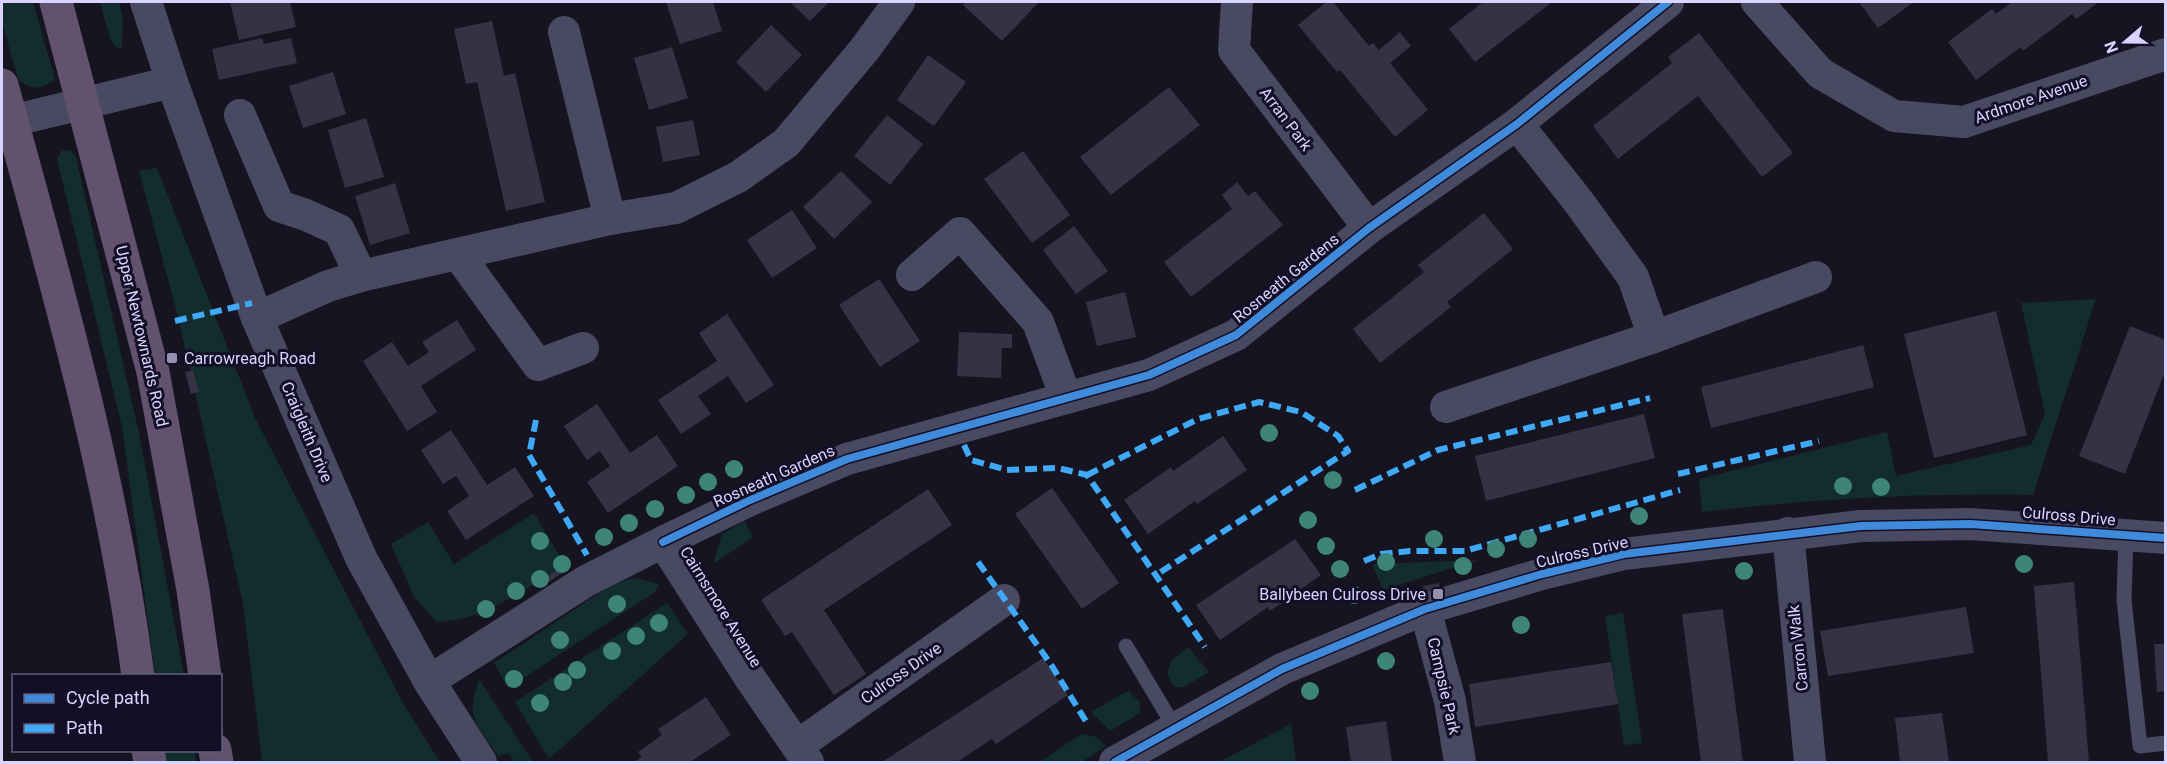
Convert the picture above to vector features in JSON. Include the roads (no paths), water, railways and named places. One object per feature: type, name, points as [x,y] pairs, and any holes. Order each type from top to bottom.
[{"type":"highway","name":"Upper Newtownards Road","points":[[56,2],[153,372],[193,590],[205,674]]},
{"type":"highway","points":[[2,85],[84,385],[128,598],[138,674]]},
{"type":"street","name":"Craigleith Drive","points":[[146,2],[172,82],[257,318],[361,558],[429,681],[481,762]]},
{"type":"street","points":[[257,318],[328,286],[361,276],[610,219],[676,208],[738,177],[786,143],[864,50],[899,2]]},
{"type":"street","name":"Arran Park","points":[[1237,2],[1234,50],[1369,228]]},
{"type":"street","name":"Rosneath Gardens","points":[[663,542],[750,500],[847,459],[1149,375],[1236,335],[1369,228],[1516,124],[1668,2]]},
{"type":"street","name":"Ardmore Avenue","points":[[1757,2],[1820,73],[1894,116],[1964,122],[2166,54]]},
{"type":"street","points":[[564,32],[610,219]]},
{"type":"street","points":[[11,121],[172,82]]},
{"type":"street","points":[[240,115],[279,206],[339,230],[361,276]]},
{"type":"street","points":[[1516,124],[1578,201],[1633,277],[1654,337]]},
{"type":"street","points":[[912,274],[960,233],[1038,322],[1066,398]]},
{"type":"street","points":[[458,254],[538,364],[583,348]]},
{"type":"street","points":[[1446,407],[1654,337],[1816,277]]},
{"type":"street","name":"Culross Drive","points":[[1115,762],[1281,669],[1425,609],[1542,574],[1624,554],[1861,526],[1970,524],[2166,538]]},
{"type":"street","name":"Carron Walk","points":[[1788,533],[1809,762]]},
{"type":"street","name":"Cairnsmore Avenue","points":[[429,681],[586,581],[663,542],[750,678],[803,754]]},
{"type":"street","name":"Culross Drive","points":[[803,754],[1004,600]]},
{"type":"street","name":"Campsie Park","points":[[1425,609],[1450,701],[1460,762]]},
{"type":"lane","points":[[2126,535],[2124,600],[2140,746],[2166,743]]},
{"type":"lane","points":[[1126,646],[1175,728]]},
{"type":"place","name":"Carrowreagh Road","points":[[172,358]]},
{"type":"place","name":"Ballybeen Culross Drive","points":[[1438,594]]}]
